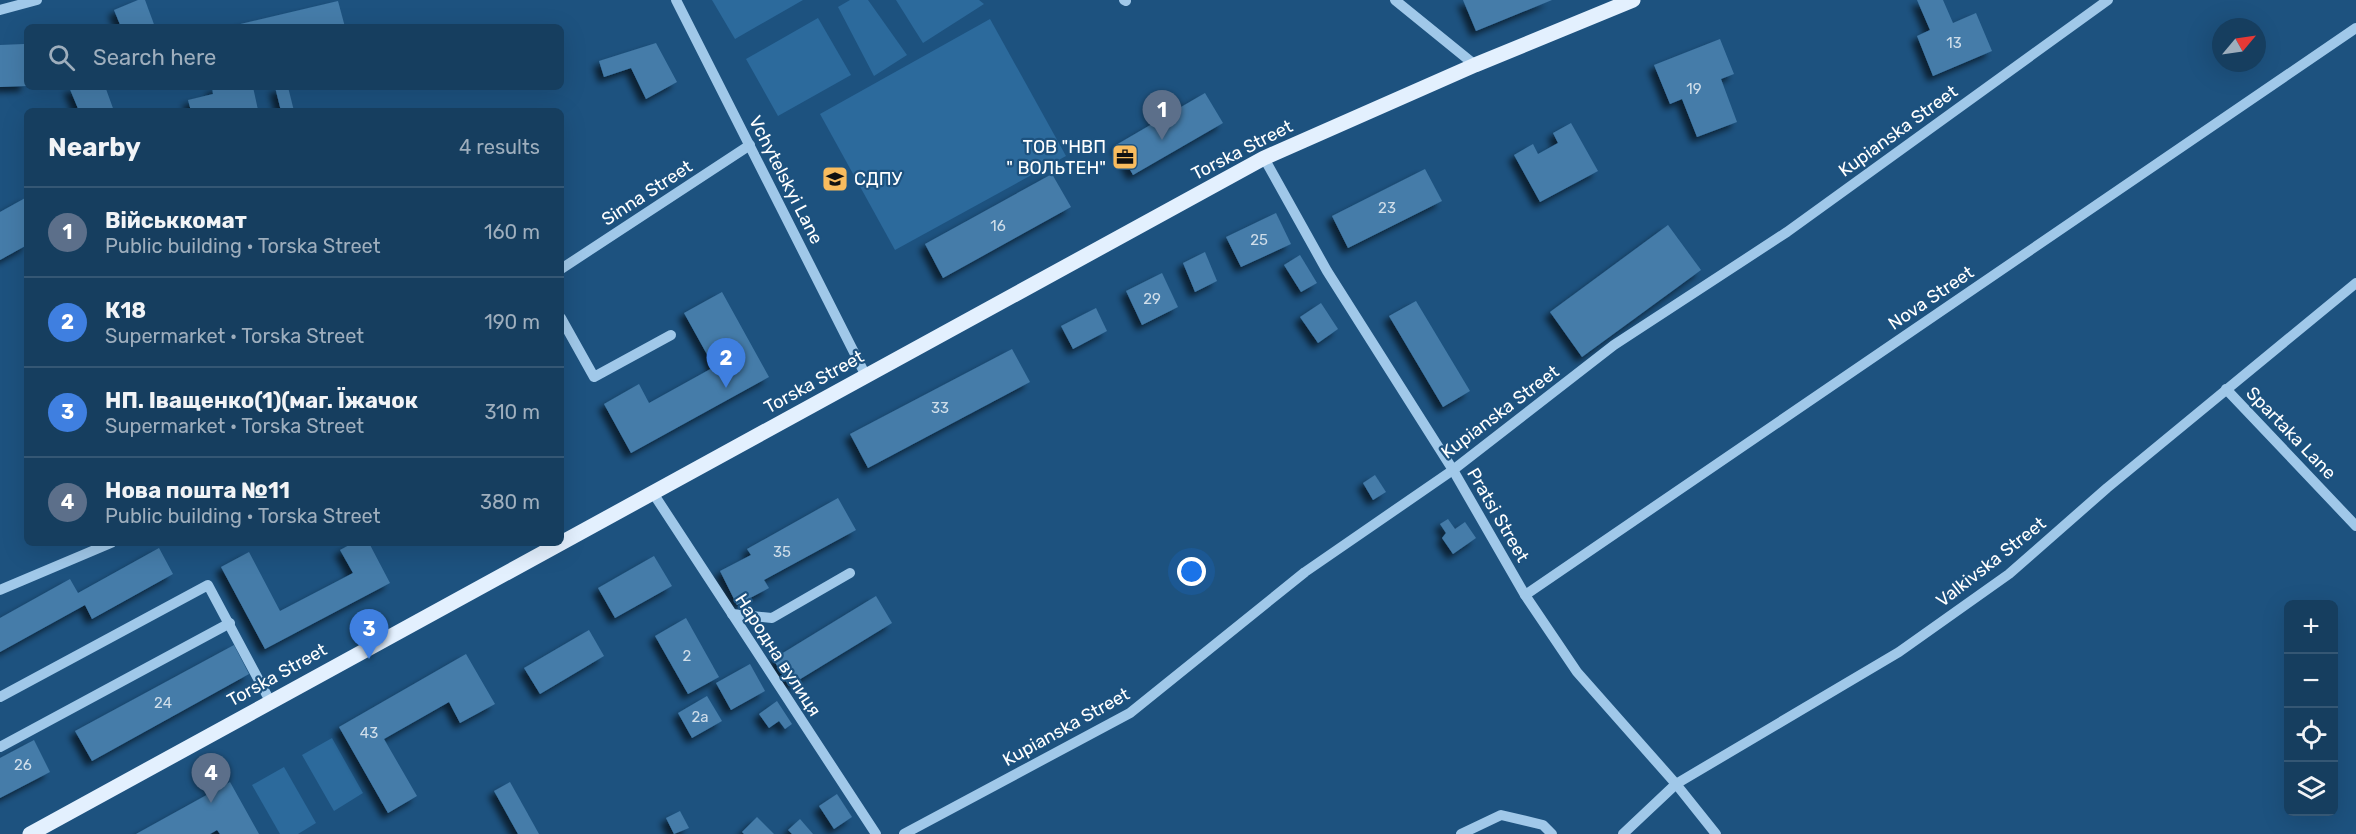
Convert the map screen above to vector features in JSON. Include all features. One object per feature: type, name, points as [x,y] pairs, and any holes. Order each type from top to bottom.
[{"type":"main road","name":"Torska Street","points":[[564,541],[1264,158],[1476,65],[1633,0]]},
{"type":"main road","name":"Torska Street","points":[[30,834],[555,546]]},
{"type":"street","points":[[0,10],[37,0]]},
{"type":"street","name":"Vchytelskyi Lane","points":[[676,0],[866,376]]},
{"type":"street","points":[[1395,0],[1476,65]]},
{"type":"street","name":"Kupianska Street","points":[[904,834],[1130,713],[1305,572],[1452,470],[1614,345],[1787,232],[2108,0]]},
{"type":"street","name":"Nova Street","points":[[1525,595],[2356,28]]},
{"type":"street","name":"Sinna Street","points":[[564,267],[750,145]]},
{"type":"street","name":"Pratsi Street","points":[[1264,158],[1327,271],[1452,470],[1525,595],[1577,672],[1676,784],[1716,834]]},
{"type":"street","name":"Valkivska Street","points":[[1623,834],[1676,784],[1899,652],[2009,574],[2226,389],[2356,283]]},
{"type":"street","points":[[564,323],[594,377],[671,335]]},
{"type":"street","name":"Spartaka Lane","points":[[2226,389],[2356,526]]},
{"type":"street","name":"Народна вулиця","points":[[653,493],[876,834]]},
{"type":"street","points":[[0,590],[104,546]]},
{"type":"street","points":[[732,614],[772,618],[850,573]]},
{"type":"street","points":[[0,697],[208,585],[270,701]]},
{"type":"street","points":[[0,747],[230,623]]},
{"type":"street","points":[[1461,834],[1501,815],[1543,825],[1552,834]]},
{"type":"shaded area","points":[[712,0],[803,0],[735,39]]},
{"type":"shaded area","points":[[850,0],[868,0],[907,55],[874,76],[838,7]]},
{"type":"shaded area","points":[[896,0],[979,0],[984,4],[923,43]]},
{"type":"shaded area","points":[[818,18],[851,75],[778,116],[746,59]]},
{"type":"shaded area","points":[[990,19],[1066,156],[895,250],[820,114]]},
{"type":"shaded area","points":[[332,738],[363,793],[334,811],[302,755]]},
{"type":"shaded area","points":[[284,767],[316,823],[298,834],[280,834],[252,785]]},
{"type":"building","points":[[138,0],[145,0],[154,24],[120,24],[114,10]]},
{"type":"building","points":[[1463,0],[1552,0],[1476,31]]},
{"type":"building","points":[[1917,0],[1943,0],[1953,23],[1976,13],[1992,51],[1933,76],[1917,36],[1930,30]]},
{"type":"building","points":[[338,1],[344,24],[240,24]]},
{"type":"building","points":[[1720,39],[1734,74],[1721,79],[1737,122],[1697,137],[1682,99],[1670,104],[1654,65]]},
{"type":"building","points":[[656,43],[677,82],[646,99],[631,68],[604,77],[599,61]]},
{"type":"building","points":[[24,44],[24,86],[0,87],[0,45]]},
{"type":"building","points":[[70,90],[106,90],[113,108],[78,108]]},
{"type":"building","points":[[212,90],[254,90],[258,108],[190,108],[188,100],[213,94]]},
{"type":"building","points":[[276,90],[289,90],[293,108],[280,108]]},
{"type":"building","points":[[1205,93],[1223,123],[1133,175],[1116,145]]},
{"type":"building","points":[[1571,123],[1598,171],[1540,202],[1514,155],[1533,144],[1538,154],[1558,143],[1553,133]]},
{"type":"building","points":[[1425,169],[1442,201],[1348,248],[1332,216]]},
{"type":"building","points":[[1052,174],[1071,207],[943,278],[925,244]]},
{"type":"building","points":[[24,199],[24,247],[0,260],[0,212]]},
{"type":"building","points":[[1276,213],[1291,244],[1241,267],[1226,237]]},
{"type":"building","points":[[1668,225],[1701,270],[1582,357],[1550,312]]},
{"type":"building","points":[[1205,252],[1217,281],[1195,292],[1183,263]]},
{"type":"building","points":[[1300,255],[1317,283],[1301,292],[1284,265]]},
{"type":"building","points":[[1162,273],[1178,307],[1142,325],[1126,291]]},
{"type":"building","points":[[722,292],[769,377],[631,453],[604,404],[639,384],[649,403],[714,367],[684,313]]},
{"type":"building","points":[[1416,301],[1470,391],[1443,407],[1389,316]]},
{"type":"building","points":[[1321,303],[1338,329],[1318,343],[1300,317]]},
{"type":"building","points":[[1096,308],[1107,331],[1073,349],[1061,326]]},
{"type":"building","points":[[1012,349],[1030,382],[868,468],[850,434]]},
{"type":"building","points":[[1375,475],[1386,492],[1373,500],[1363,483]]},
{"type":"building","points":[[838,498],[856,530],[764,580],[769,588],[737,605],[720,571],[751,555],[747,549]]},
{"type":"building","points":[[1448,519],[1455,529],[1465,522],[1476,538],[1453,554],[1442,538],[1446,533],[1440,524]]},
{"type":"building","points":[[347,546],[371,546],[390,583],[265,649],[221,567],[249,552],[280,611],[353,573],[340,550]]},
{"type":"building","points":[[159,548],[173,574],[92,619],[85,605],[0,652],[0,618],[70,579],[78,593]]},
{"type":"building","points":[[654,556],[672,586],[615,618],[598,588]]},
{"type":"building","points":[[876,596],[892,623],[789,686],[773,659]]},
{"type":"building","points":[[686,618],[719,677],[688,694],[655,636]]},
{"type":"building","points":[[589,630],[604,656],[540,694],[524,668]]},
{"type":"building","points":[[234,645],[249,674],[92,761],[75,731]]},
{"type":"building","points":[[466,654],[495,704],[460,723],[449,702],[384,739],[417,796],[388,813],[339,727]]},
{"type":"building","points":[[750,664],[765,691],[731,710],[716,683]]},
{"type":"building","points":[[707,696],[722,721],[692,738],[678,713]]},
{"type":"building","points":[[777,701],[792,724],[785,729],[779,721],[769,728],[759,714]]},
{"type":"building","points":[[34,740],[50,772],[0,798],[0,758]]},
{"type":"building","points":[[230,782],[259,834],[220,834],[217,830],[210,834],[136,834]]},
{"type":"building","points":[[510,782],[539,834],[518,834],[494,791]]},
{"type":"building","points":[[837,794],[852,817],[834,829],[819,806]]},
{"type":"building","points":[[680,811],[689,828],[674,834],[666,818]]},
{"type":"building","points":[[757,817],[774,834],[744,834],[742,832]]},
{"type":"building","points":[[800,819],[813,834],[792,834],[788,830]]},
{"type":"place","name":"Військкомат","points":[[1162,140]]},
{"type":"place","name":"ТОВ \"НВП \" ВОЛЬТЕН\"","points":[[1125,157]]},
{"type":"place","name":"СДПУ","points":[[835,179]]},
{"type":"place","name":"К18","points":[[726,388]]},
{"type":"place","name":"НП. Іващенко(1)(маг. Їжачок","points":[[369,659]]},
{"type":"place","name":"Нова пошта №11","points":[[211,803]]}]
